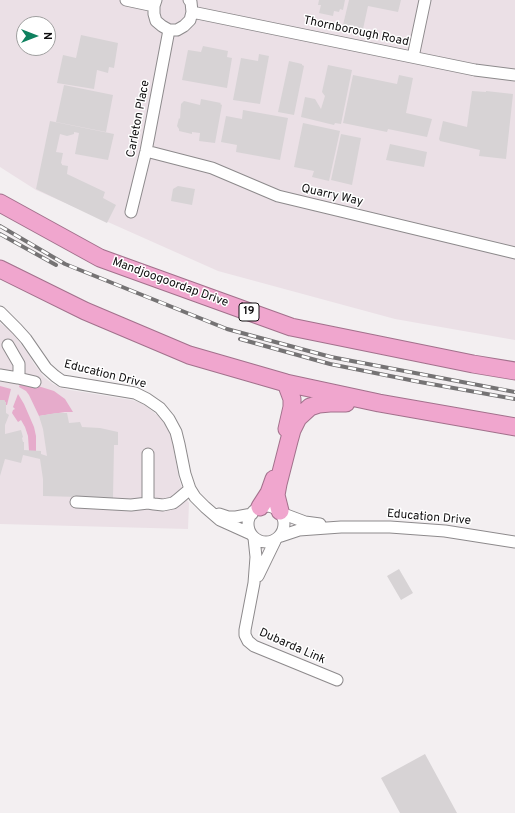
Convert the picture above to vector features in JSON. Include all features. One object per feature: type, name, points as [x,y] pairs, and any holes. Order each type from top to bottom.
[{"type":"highway","name":"Mandjoogoordap Drive","points":[[0,203],[100,258],[290,327],[515,371]]},
{"type":"highway","points":[[0,269],[85,310],[189,355],[286,383],[378,403],[515,427]]},
{"type":"highway","points":[[256,510],[269,493],[272,485],[292,407],[292,399],[286,383]]},
{"type":"highway","points":[[280,512],[276,490],[289,441],[298,418],[310,408],[324,403],[378,403]]},
{"type":"street","points":[[126,0],[155,3],[154,14],[156,21],[169,30],[177,30],[190,20],[192,12],[191,2],[189,0]]},
{"type":"street","points":[[413,57],[425,0]]},
{"type":"street","name":"Thornborough Road","points":[[192,12],[475,70],[515,75]]},
{"type":"street","name":"Carleton Place","points":[[132,212],[146,151],[169,30]]},
{"type":"street","name":"Quarry Way","points":[[146,151],[212,168],[278,196],[515,253]]},
{"type":"street","name":"Education Drive","points":[[0,312],[26,339],[46,368],[62,381],[135,394],[147,399],[160,408],[170,419],[176,432],[185,474],[190,489],[210,512],[226,523],[252,536]]},
{"type":"street","points":[[8,345],[19,364],[19,375]]},
{"type":"street","points":[[0,370],[19,375],[35,382]]},
{"type":"street","points":[[0,375],[19,375]]},
{"type":"street","points":[[148,454],[148,503]]},
{"type":"street","points":[[76,502],[131,504],[148,503],[163,505],[173,502],[190,489]]},
{"type":"street","points":[[210,512],[232,517],[242,516],[265,506],[270,506],[280,512],[284,518],[284,530],[278,538],[264,543],[258,541],[252,536],[248,524],[249,518],[256,510]]},
{"type":"street","name":"Education Drive","points":[[280,512],[305,522],[341,527]]},
{"type":"street","name":"Education Drive","points":[[278,538],[299,530],[341,527],[402,528],[445,531],[515,542]]},
{"type":"street","name":"Dubarda Link","points":[[252,536],[256,557],[254,583],[245,630],[249,643],[337,680]]},
{"type":"street","name":"Dubarda Link","points":[[254,583],[278,538]]},
{"type":"shaded area","points":[[0,0],[515,0],[515,340],[395,319],[218,271],[36,190],[0,167]]},
{"type":"shaded area","points":[[0,323],[11,331],[44,377],[53,384],[70,390],[132,400],[141,403],[161,418],[168,429],[172,440],[179,479],[184,495],[189,503],[188,529],[0,524]]},
{"type":"shaded area","points":[[20,383],[38,386],[54,391],[65,399],[73,412],[39,416],[29,395],[26,391],[19,387]]},
{"type":"shaded area","points":[[0,386],[11,389],[7,405],[5,405],[6,403],[4,400],[0,400]]},
{"type":"shaded area","points":[[18,394],[34,427],[36,436],[36,451],[29,451],[28,436],[25,427],[21,420],[18,422],[12,413],[15,409],[13,407]]},
{"type":"building","points":[[319,0],[345,0],[343,10],[340,9],[339,12],[334,11],[333,16],[319,13],[321,5],[318,5]]},
{"type":"building","points":[[349,0],[401,0],[398,12],[368,6],[363,29],[343,25]]},
{"type":"building","points":[[81,35],[118,43],[114,68],[109,67],[108,73],[97,70],[94,89],[57,83],[63,55],[76,58]]},
{"type":"building","points":[[203,46],[228,51],[227,57],[232,58],[227,88],[182,80],[188,50],[201,52]]},
{"type":"building","points":[[259,54],[269,56],[260,104],[233,100],[241,58],[258,61]]},
{"type":"building","points":[[289,61],[302,64],[304,66],[294,115],[278,112]]},
{"type":"building","points":[[328,65],[352,70],[341,124],[335,123],[334,125],[301,117],[305,97],[315,99],[321,109],[325,96],[322,92]]},
{"type":"building","points":[[353,75],[397,84],[399,75],[413,78],[406,113],[432,119],[427,137],[388,129],[387,132],[343,123]]},
{"type":"building","points":[[64,85],[113,95],[106,132],[56,122]]},
{"type":"building","points":[[472,91],[513,94],[506,159],[479,156],[480,150],[440,141],[439,139],[443,121],[467,127]]},
{"type":"building","points":[[201,99],[221,103],[220,104],[222,105],[215,143],[199,141],[200,133],[192,132],[192,134],[179,131],[177,126],[179,118],[180,119],[181,104],[184,101],[200,105]]},
{"type":"building","points":[[243,110],[288,118],[280,160],[236,152],[237,145],[221,142],[226,116],[242,119]]},
{"type":"building","points":[[50,121],[114,134],[108,160],[75,154],[79,133],[74,132],[74,134],[67,136],[60,134],[56,152],[63,153],[61,163],[62,165],[68,166],[67,174],[105,192],[103,198],[116,205],[107,223],[36,189]]},
{"type":"building","points":[[303,123],[340,131],[329,181],[312,177],[314,171],[294,167]]},
{"type":"building","points":[[341,134],[361,138],[352,185],[331,180]]},
{"type":"building","points":[[390,144],[427,152],[424,167],[386,160]]},
{"type":"building","points":[[178,186],[195,189],[192,205],[171,201],[173,189]]},
{"type":"building","points":[[0,400],[4,400],[6,403],[6,413],[9,415],[5,425],[5,434],[21,430],[24,450],[41,451],[41,454],[47,456],[43,429],[39,416],[67,413],[69,423],[80,422],[82,427],[100,428],[118,432],[118,445],[114,445],[113,498],[43,496],[43,479],[40,459],[23,455],[21,463],[5,459],[0,476]]},
{"type":"building","points":[[399,569],[413,593],[401,600],[387,576]]},
{"type":"building","points":[[425,754],[457,813],[400,813],[381,778]]},
{"type":"railway","points":[[0,226],[65,264],[227,329],[331,357],[515,392]]},
{"type":"railway","points":[[0,234],[56,265]]},
{"type":"railway","points":[[240,339],[330,364],[515,399]]}]
